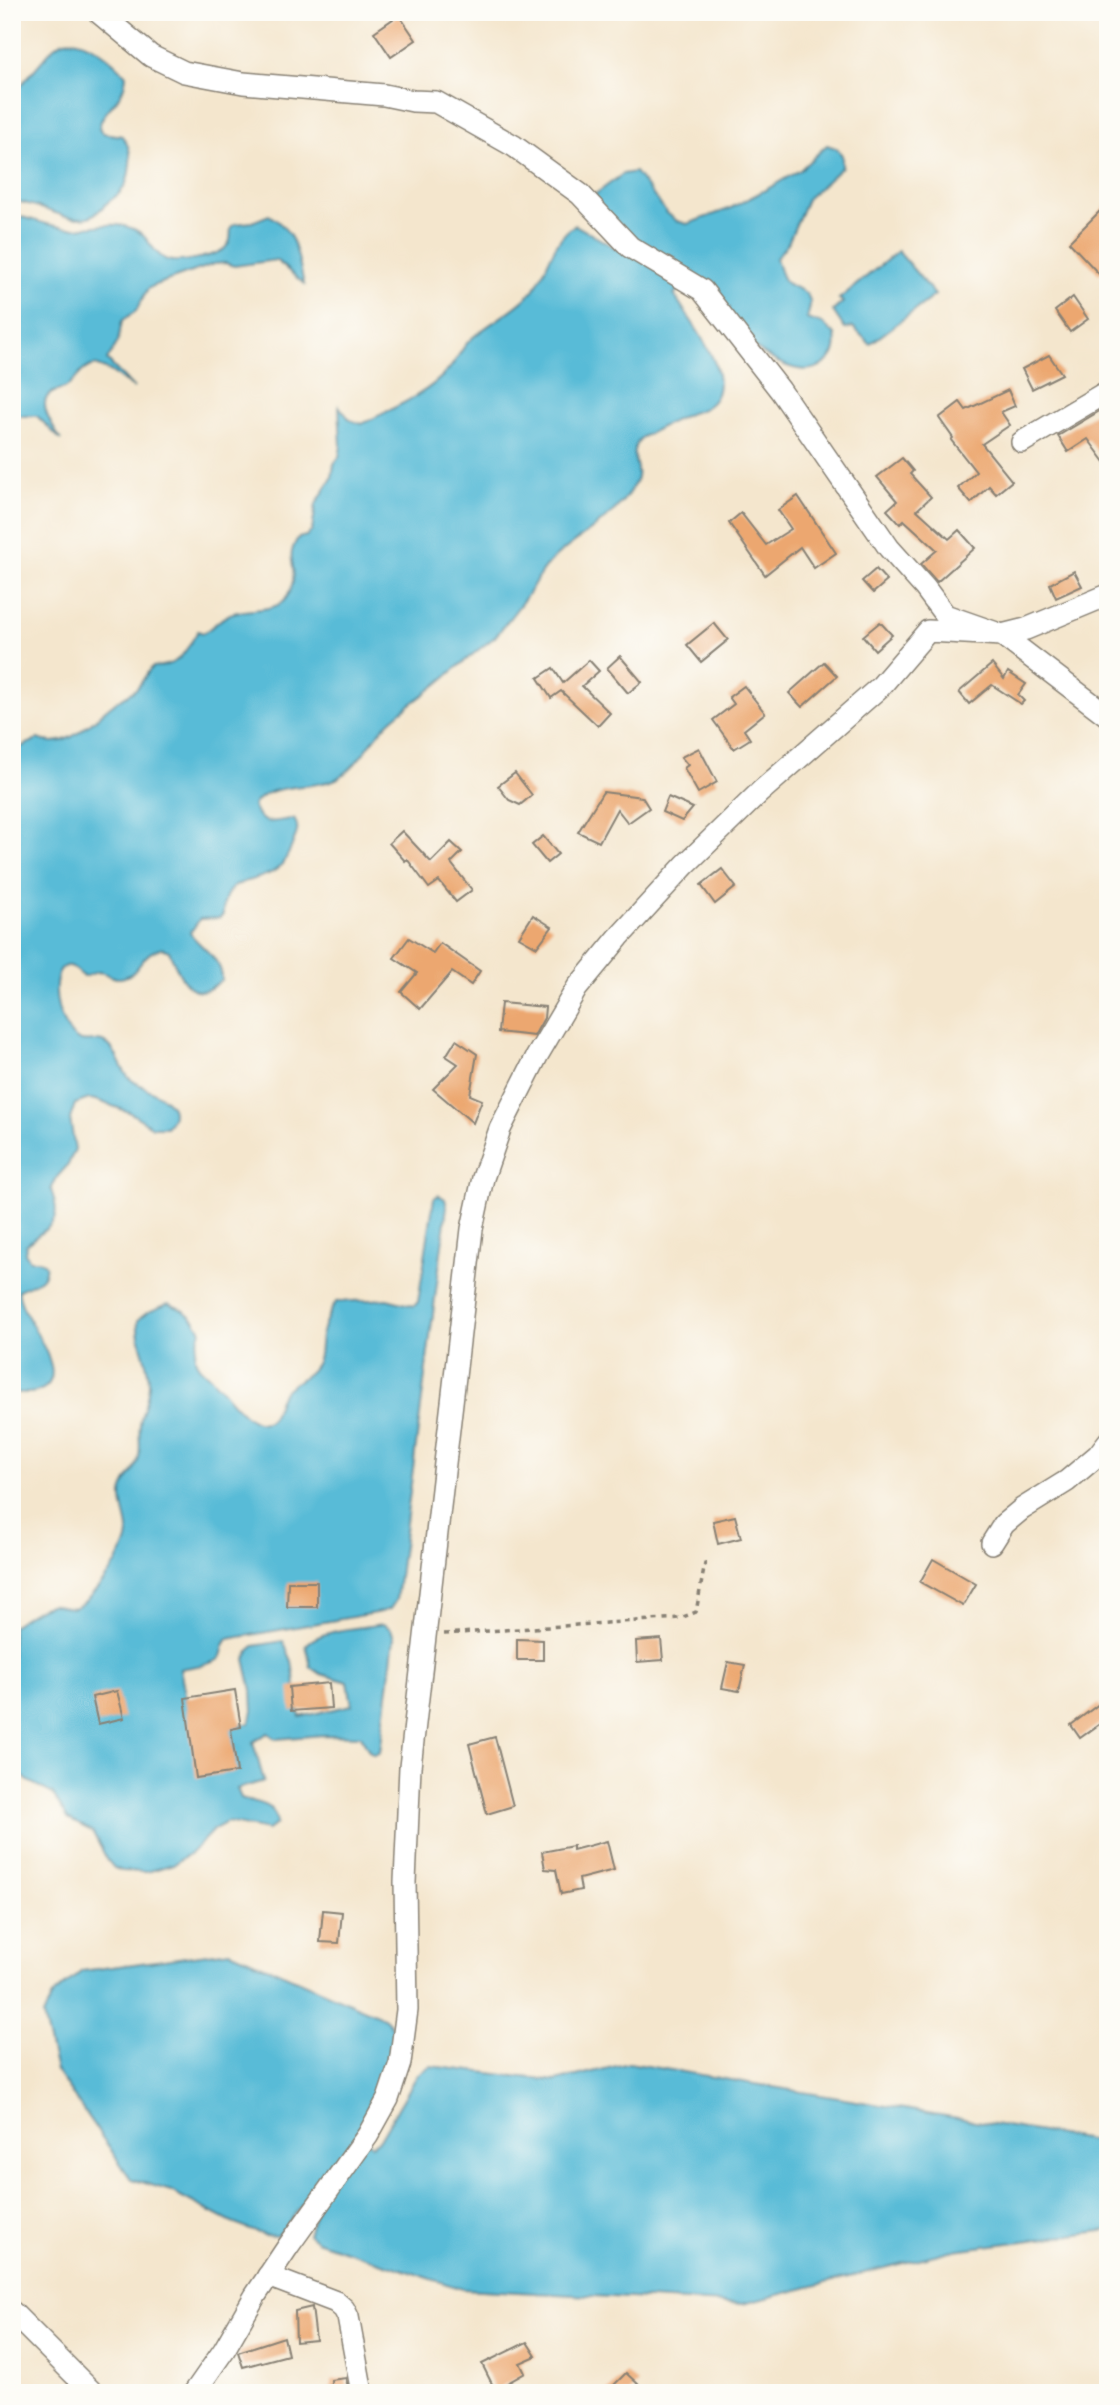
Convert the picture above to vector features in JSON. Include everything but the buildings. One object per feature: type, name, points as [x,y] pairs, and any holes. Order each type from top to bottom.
[{"type":"street","points":[[98,12],[151,55],[184,72],[243,83],[436,102],[514,146],[580,194],[629,247],[702,290],[780,390],[890,548],[945,615],[1002,635],[1108,716]]},
{"type":"street","points":[[1022,442],[1108,391]]},
{"type":"street","points":[[194,2393],[224,2350],[268,2276],[368,2135],[388,2099],[400,2063],[407,2010],[405,1834],[424,1635],[472,1229],[483,1178],[500,1129],[537,1056],[577,988],[685,865],[760,792],[880,686],[928,631],[1002,635],[1026,629],[1108,595]]},
{"type":"street","points":[[992,1543],[1004,1524],[1022,1509],[1067,1481],[1098,1455],[1108,1442]]},
{"type":"street","points":[[268,2276],[336,2302],[344,2309],[348,2317],[362,2393]]},
{"type":"street","points":[[12,2312],[93,2393]]},
{"type":"path","points":[[424,1635],[680,1618],[696,1612],[706,1558]]},
{"type":"water","points":[[69,40],[85,43],[100,52],[126,75],[122,92],[99,128],[103,133],[122,136],[126,141],[130,156],[127,182],[121,192],[98,212],[82,218],[12,201],[12,101],[21,85],[53,48]]},
{"type":"water","points":[[827,145],[836,148],[842,155],[842,167],[807,199],[788,243],[776,258],[784,280],[809,297],[807,319],[823,324],[835,335],[835,348],[831,358],[808,370],[789,367],[770,358],[731,328],[686,284],[674,294],[700,334],[716,367],[719,382],[716,396],[706,407],[642,437],[634,448],[637,479],[622,502],[549,563],[495,637],[402,710],[343,775],[326,782],[278,790],[259,798],[253,806],[261,819],[270,822],[294,819],[297,831],[286,859],[277,869],[234,886],[224,902],[223,915],[219,918],[200,919],[190,933],[219,965],[222,979],[203,991],[195,990],[183,979],[169,951],[162,948],[149,954],[136,970],[123,978],[99,972],[83,977],[73,967],[65,966],[59,971],[56,982],[58,1009],[71,1034],[80,1040],[105,1043],[129,1078],[162,1097],[173,1110],[172,1118],[166,1127],[153,1127],[129,1112],[96,1100],[89,1099],[75,1104],[70,1119],[75,1149],[51,1190],[55,1202],[55,1217],[47,1228],[26,1245],[25,1253],[30,1260],[45,1264],[44,1275],[19,1290],[26,1314],[50,1361],[52,1374],[48,1385],[35,1392],[12,1393],[12,751],[38,739],[49,742],[70,738],[136,689],[152,667],[169,664],[181,657],[198,631],[203,633],[230,614],[277,606],[284,600],[290,592],[293,580],[291,556],[294,545],[298,538],[312,531],[316,504],[332,478],[334,464],[339,457],[339,406],[350,420],[362,424],[430,387],[449,369],[471,339],[528,296],[540,279],[554,249],[575,225],[621,251],[594,195],[623,174],[635,172],[667,213],[677,221],[687,224],[729,209],[767,189],[800,170]]},
{"type":"water","points":[[12,215],[63,227],[129,227],[137,230],[159,255],[170,261],[178,261],[222,250],[229,242],[231,227],[235,224],[252,222],[269,215],[291,237],[304,284],[276,260],[234,266],[214,264],[148,289],[136,311],[122,321],[118,342],[107,360],[134,388],[110,371],[95,365],[86,368],[69,385],[51,393],[46,400],[48,418],[61,440],[37,416],[12,416]]},
{"type":"water","points":[[898,251],[935,295],[870,344],[853,327],[845,329],[833,311],[843,302],[839,299]]},
{"type":"water","points":[[439,1195],[445,1199],[447,1206],[396,1600],[390,1609],[381,1612],[228,1639],[219,1659],[180,1669],[194,1737],[250,1723],[253,1711],[252,1690],[245,1659],[254,1646],[283,1641],[292,1661],[300,1717],[352,1705],[348,1682],[321,1674],[311,1667],[306,1645],[331,1632],[383,1624],[391,1629],[394,1638],[380,1752],[374,1755],[369,1751],[361,1736],[323,1735],[276,1739],[268,1733],[253,1742],[264,1781],[237,1789],[241,1798],[269,1807],[277,1824],[267,1830],[227,1822],[214,1829],[191,1853],[173,1864],[147,1872],[114,1868],[92,1831],[68,1819],[53,1794],[28,1781],[12,1766],[12,1626],[44,1606],[72,1608],[80,1605],[103,1582],[123,1550],[128,1531],[122,1494],[139,1456],[140,1424],[149,1388],[138,1320],[148,1312],[168,1304],[188,1314],[201,1331],[195,1351],[199,1367],[242,1412],[257,1422],[265,1422],[273,1416],[280,1397],[286,1390],[307,1375],[316,1364],[321,1336],[336,1302],[387,1299],[414,1306],[418,1302],[434,1198]]},
{"type":"water","points":[[230,1951],[384,2018],[391,2026],[395,2042],[358,2133],[372,2145],[380,2139],[418,2074],[430,2066],[556,2081],[629,2063],[1108,2143],[1108,2230],[954,2250],[743,2304],[462,2289],[316,2241],[308,2234],[326,2177],[321,2179],[276,2236],[264,2235],[232,2223],[171,2191],[131,2179],[56,2071],[43,2016],[52,1996],[82,1971]]}]
